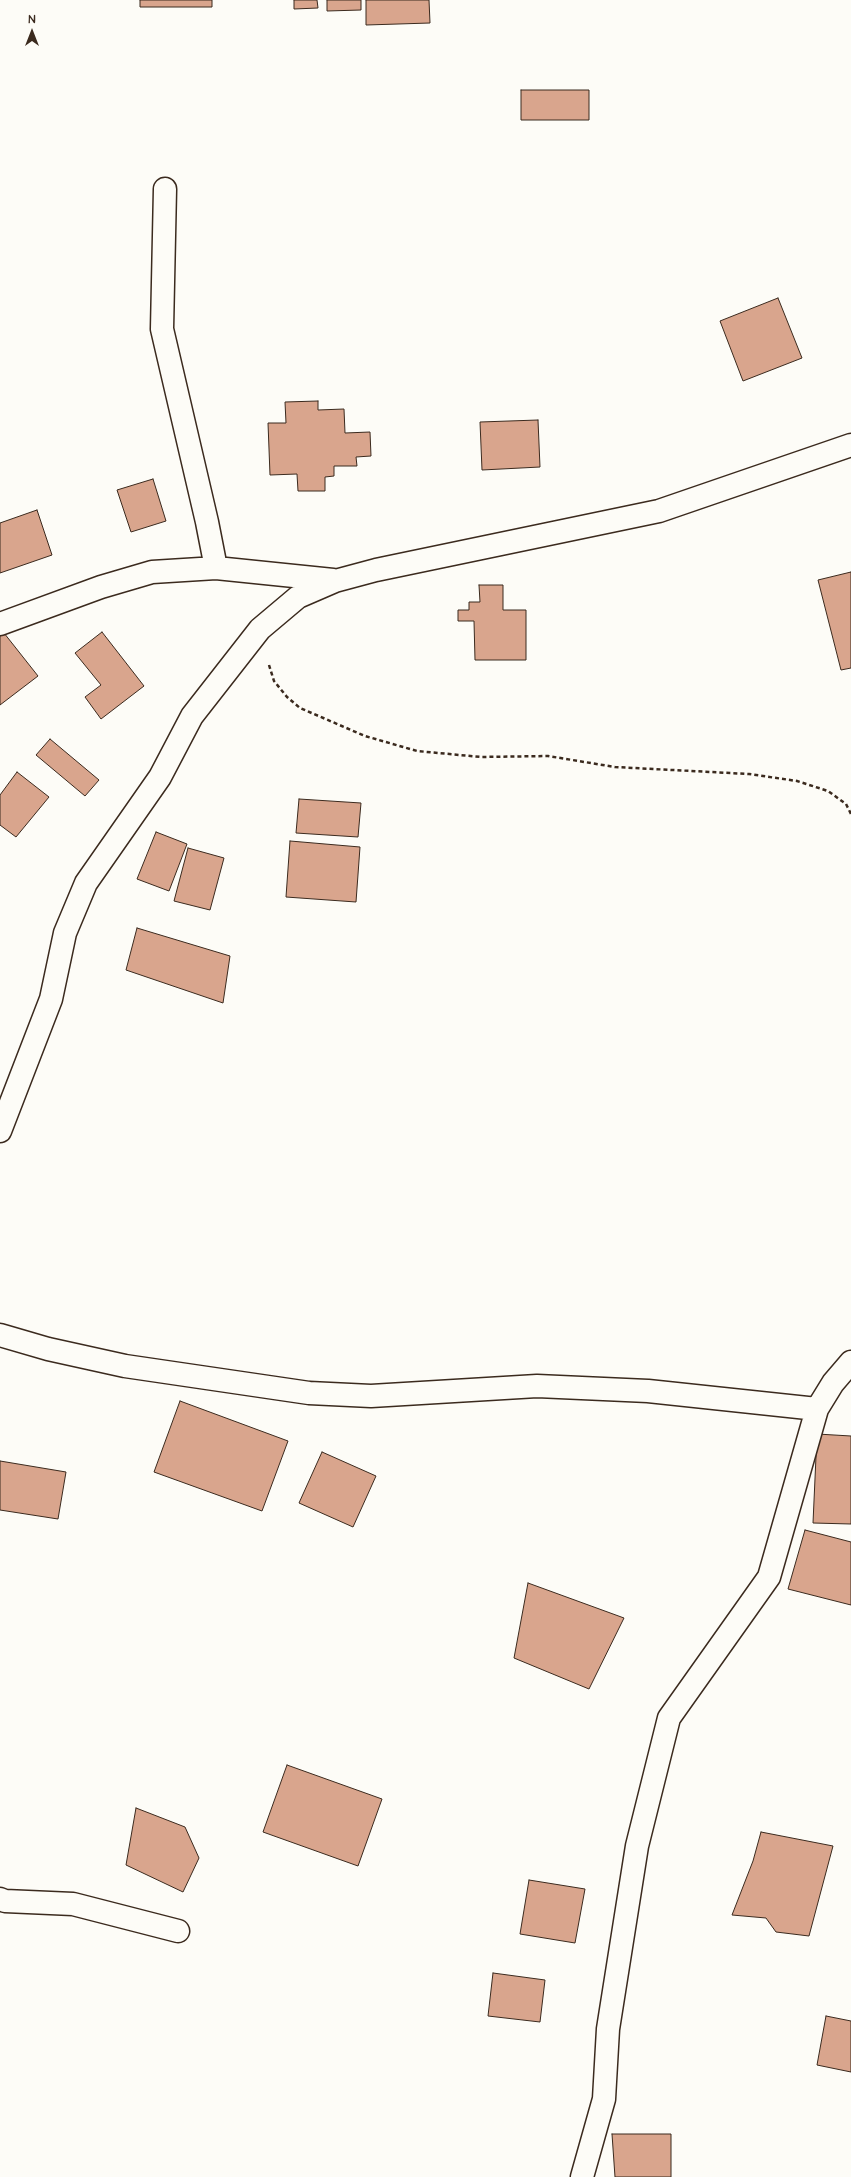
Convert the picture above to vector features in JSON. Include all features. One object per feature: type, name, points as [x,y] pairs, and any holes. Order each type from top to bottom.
[{"type":"street","points":[[165,189],[162,329],[208,522],[216,568]]},
{"type":"street","points":[[0,1131],[51,999],[65,933],[86,883],[160,777],[192,716],[260,629],[298,597],[336,580],[659,511],[851,445]]},
{"type":"street","points":[[0,624],[101,587],[152,572],[216,568],[336,580]]},
{"type":"street","points":[[0,1334],[48,1349],[125,1366],[308,1393],[371,1396],[537,1386],[648,1391],[817,1409]]},
{"type":"street","points":[[582,2177],[604,2099],[608,2029],[637,1846],[669,1718],[769,1578],[817,1409],[833,1383],[851,1362]]},
{"type":"street","points":[[0,1899],[5,1901],[73,1904],[178,1931]]},
{"type":"path","points":[[260,629],[274,681],[287,697],[300,708],[365,736],[417,751],[481,757],[548,756],[615,767],[710,771],[797,781],[828,791],[846,804],[851,814]]},
{"type":"building","points":[[140,0],[212,0],[212,7],[140,7]]},
{"type":"building","points":[[294,0],[317,0],[318,8],[294,9]]},
{"type":"building","points":[[327,0],[361,0],[361,10],[327,11]]},
{"type":"building","points":[[366,0],[429,0],[430,23],[366,25]]},
{"type":"building","points":[[521,90],[589,90],[589,120],[521,120]]},
{"type":"building","points":[[778,298],[802,358],[743,381],[720,321]]},
{"type":"building","points":[[318,401],[318,410],[344,409],[345,433],[370,432],[371,456],[356,457],[357,466],[334,466],[334,476],[325,477],[325,491],[298,491],[297,474],[270,475],[268,423],[286,423],[285,402]]},
{"type":"building","points":[[538,420],[540,467],[482,470],[480,422]]},
{"type":"building","points":[[153,479],[166,521],[131,532],[117,490]]},
{"type":"building","points":[[37,510],[52,555],[0,573],[0,523]]},
{"type":"building","points":[[851,572],[851,668],[841,670],[818,580]]},
{"type":"building","points":[[479,585],[503,585],[503,610],[526,610],[526,660],[475,660],[474,621],[458,621],[458,610],[469,610],[469,602],[480,602]]},
{"type":"building","points":[[102,632],[144,686],[101,719],[85,697],[101,685],[75,653]]},
{"type":"building","points":[[4,633],[38,676],[0,705],[0,636]]},
{"type":"building","points":[[50,739],[99,780],[85,796],[36,755]]},
{"type":"building","points":[[17,772],[49,797],[16,837],[0,825],[0,795]]},
{"type":"building","points":[[299,799],[361,803],[358,837],[296,833]]},
{"type":"building","points":[[156,832],[187,844],[169,891],[137,879]]},
{"type":"building","points":[[290,841],[360,847],[356,902],[286,897]]},
{"type":"building","points":[[188,848],[224,858],[210,910],[174,901]]},
{"type":"building","points":[[137,928],[230,956],[223,1003],[126,970]]},
{"type":"building","points":[[180,1401],[288,1441],[262,1511],[154,1472]]},
{"type":"building","points":[[817,1434],[851,1436],[851,1524],[813,1523]]},
{"type":"building","points":[[322,1452],[376,1476],[353,1527],[299,1503]]},
{"type":"building","points":[[0,1461],[66,1472],[58,1519],[0,1510]]},
{"type":"building","points":[[805,1530],[851,1542],[851,1605],[788,1589]]},
{"type":"building","points":[[528,1583],[624,1618],[589,1689],[514,1658]]},
{"type":"building","points":[[287,1765],[382,1799],[358,1866],[263,1832]]},
{"type":"building","points":[[136,1808],[185,1827],[199,1858],[183,1892],[126,1865]]},
{"type":"building","points":[[761,1832],[833,1846],[809,1936],[776,1932],[766,1918],[732,1915],[753,1861]]},
{"type":"building","points":[[529,1880],[585,1889],[575,1943],[520,1934]]},
{"type":"building","points":[[493,1973],[545,1980],[540,2022],[488,2016]]},
{"type":"building","points":[[826,2016],[851,2021],[851,2072],[817,2065]]},
{"type":"building","points":[[612,2134],[671,2134],[671,2177],[615,2177]]}]
